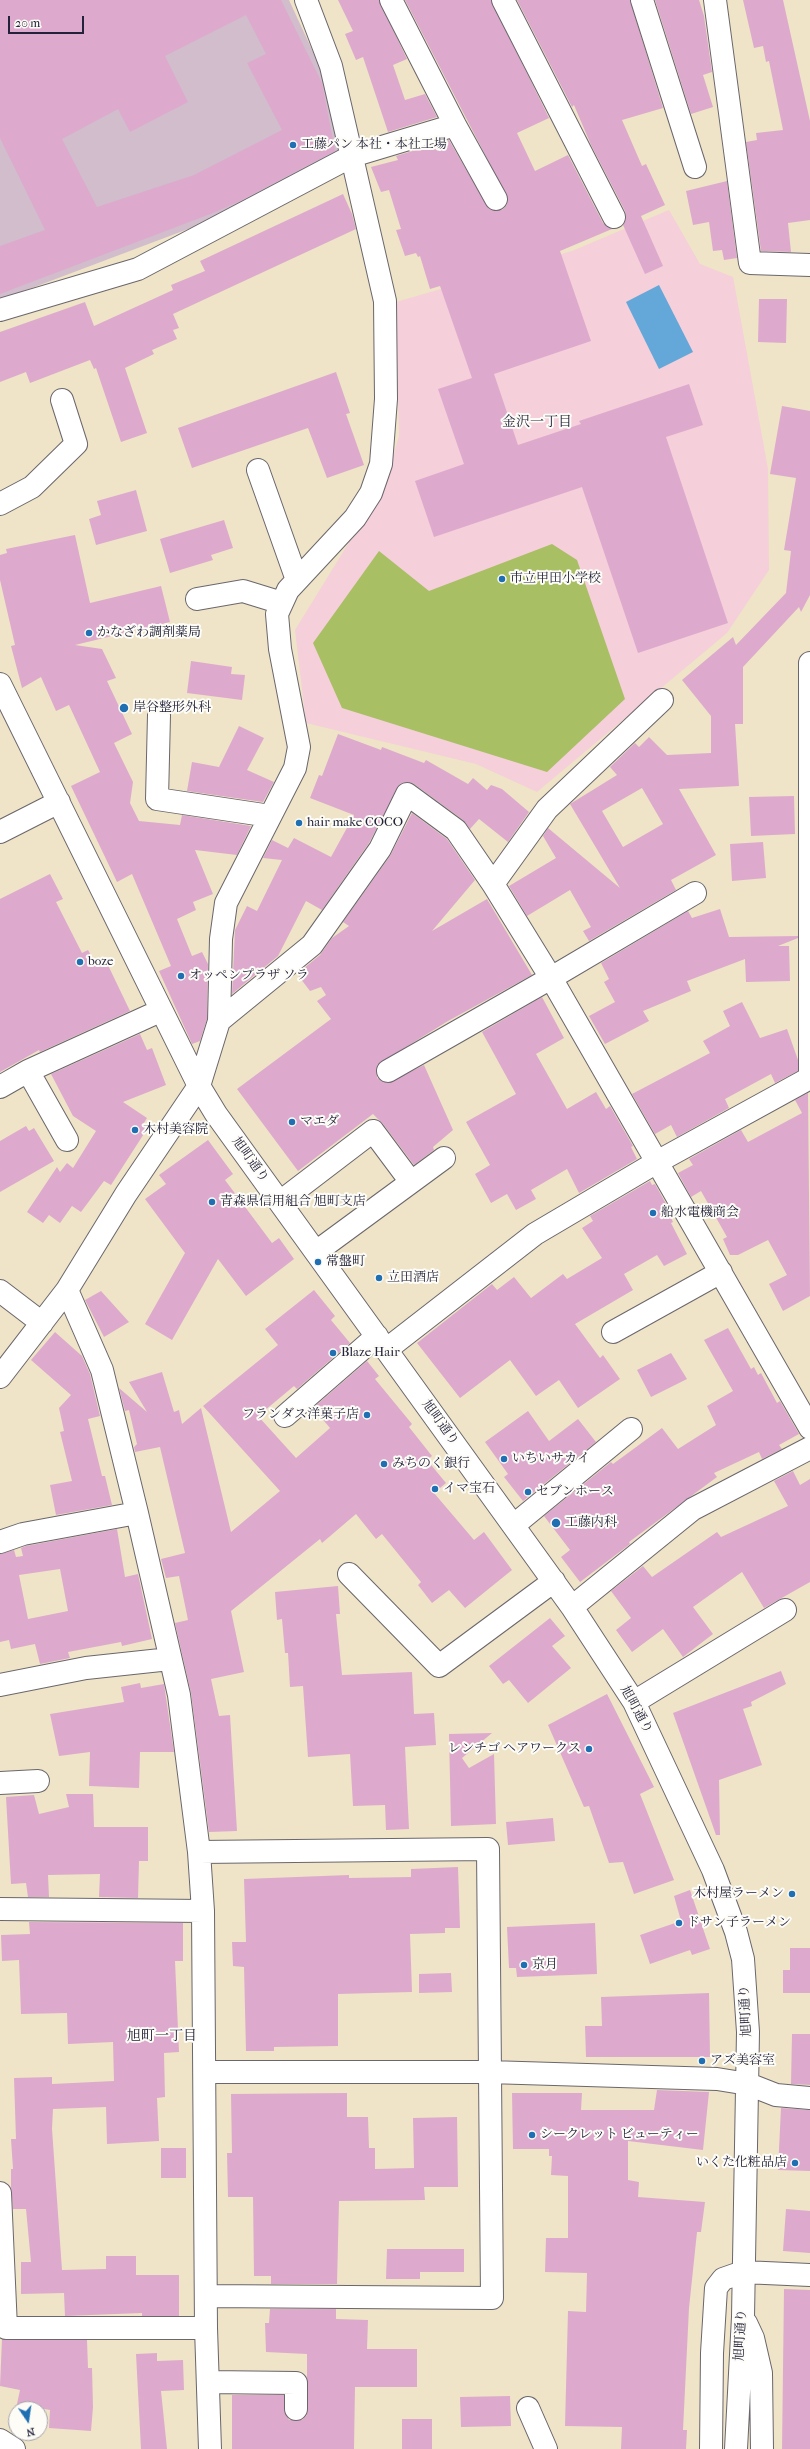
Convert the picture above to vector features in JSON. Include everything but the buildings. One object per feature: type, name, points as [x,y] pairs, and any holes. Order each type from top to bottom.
[{"type":"street","points":[[0,1377],[67,1290],[126,1194],[199,1086],[219,1021],[221,939],[226,903],[294,768],[299,747],[280,649],[277,614],[288,590],[354,518],[371,493],[381,464],[386,399],[385,301],[331,66],[306,0]]},
{"type":"street","points":[[391,0],[455,125],[496,199]]},
{"type":"street","points":[[503,0],[614,217]]},
{"type":"street","points":[[642,0],[695,167]]},
{"type":"street","points":[[715,0],[750,263],[810,265]]},
{"type":"street","points":[[0,310],[138,269],[352,156],[455,125]]},
{"type":"street","points":[[0,504],[32,487],[76,444],[62,400]]},
{"type":"street","points":[[258,470],[297,580]]},
{"type":"street","points":[[197,599],[243,591],[282,602]]},
{"type":"street","points":[[285,1416],[382,1342],[536,1234],[657,1162],[810,1078],[810,663]]},
{"type":"street","name":"旭町通り","points":[[0,684],[160,1011],[199,1086],[216,1114],[572,1607],[634,1702],[713,1870],[736,1932],[743,1959],[745,1983],[748,2084],[742,2317],[736,2449]]},
{"type":"street","points":[[493,884],[547,809],[662,700]]},
{"type":"street","points":[[159,715],[157,799],[270,816]]},
{"type":"street","points":[[219,1021],[312,945],[380,849],[407,794],[456,830],[493,884],[551,978],[810,1428]]},
{"type":"street","points":[[0,832],[59,802]]},
{"type":"street","points":[[388,1071],[551,978],[695,893]]},
{"type":"street","points":[[0,1087],[28,1071],[160,1011]]},
{"type":"street","points":[[28,1071],[67,1140]]},
{"type":"street","points":[[280,1202],[373,1131],[411,1182]]},
{"type":"street","points":[[316,1252],[444,1158]]},
{"type":"street","points":[[613,1332],[721,1272]]},
{"type":"street","points":[[67,1290],[102,1370],[137,1513],[178,1695],[199,1852],[203,1911],[206,2328],[210,2449]]},
{"type":"street","points":[[0,1291],[42,1323]]},
{"type":"street","points":[[514,1525],[632,1429]]},
{"type":"street","points":[[572,1607],[693,1509],[810,1448]]},
{"type":"street","points":[[0,1542],[23,1534],[137,1513]]},
{"type":"street","points":[[349,1574],[439,1666],[554,1581]]},
{"type":"street","points":[[634,1702],[785,1610]]},
{"type":"street","points":[[0,1685],[86,1668],[170,1659]]},
{"type":"street","points":[[0,1783],[38,1781]]},
{"type":"street","points":[[199,1852],[488,1849],[492,2298],[206,2296]]},
{"type":"street","points":[[0,1908],[203,1911]]},
{"type":"street","points":[[205,2072],[489,2072],[717,2079],[748,2084],[776,2095],[810,2098]]},
{"type":"street","points":[[0,2193],[6,2328],[206,2328]]},
{"type":"street","points":[[711,2449],[712,2352],[716,2288],[723,2279],[743,2272],[810,2275]]},
{"type":"street","points":[[742,2317],[753,2338],[761,2373],[762,2449]]},
{"type":"street","points":[[208,2382],[296,2383],[296,2409]]},
{"type":"street","points":[[528,2408],[546,2449]]},
{"type":"street","points":[[0,2440],[14,2449]]},
{"type":"shaded area","name":"工藤パン 本社・本社工場","points":[[0,0],[289,0],[325,78],[341,154],[212,220],[0,300]]},
{"type":"shaded area","points":[[669,210],[700,264],[733,277],[768,469],[769,570],[727,633],[537,792],[476,764],[306,723],[295,630],[385,484],[399,436],[396,302],[572,251]]},
{"type":"green space","points":[[552,544],[577,560],[625,699],[547,772],[342,708],[313,643],[379,551],[429,591]]},
{"type":"water","points":[[659,285],[693,352],[659,369],[626,302]]},
{"type":"place","name":"工藤パン 本社・本社工場","points":[[293,145]]},
{"type":"place","name":"市立甲田小学校","points":[[502,579]]},
{"type":"place","name":"かなざわ調剤薬局","points":[[89,633]]},
{"type":"place","name":"岸谷整形外科","points":[[124,708]]},
{"type":"place","name":"hair make COCO","points":[[299,823]]},
{"type":"place","name":"boze","points":[[80,962]]},
{"type":"place","name":"オッペンプラザ ソラ","points":[[181,976]]},
{"type":"place","name":"マエダ","points":[[292,1122]]},
{"type":"place","name":"木村美容院","points":[[135,1130]]},
{"type":"place","name":"青森県信用組合 旭町支店","points":[[212,1202]]},
{"type":"place","name":"船水電機商会","points":[[653,1213]]},
{"type":"place","name":"常盤町","points":[[318,1262]]},
{"type":"place","name":"立田酒店","points":[[379,1278]]},
{"type":"place","name":"Blaze Hair","points":[[333,1353]]},
{"type":"place","name":"フランダス洋菓子店","points":[[367,1415]]},
{"type":"place","name":"いちいサカイ","points":[[504,1459]]},
{"type":"place","name":"みちのく銀行","points":[[384,1464]]},
{"type":"place","name":"イマ宝石","points":[[435,1489]]},
{"type":"place","name":"セブンホース","points":[[528,1492]]},
{"type":"place","name":"工藤内科","points":[[556,1523]]},
{"type":"place","name":"レンチゴ ヘアワークス","points":[[589,1749]]},
{"type":"place","name":"木村屋ラーメン","points":[[792,1894]]},
{"type":"place","name":"ドサン子ラーメン","points":[[679,1923]]},
{"type":"place","name":"京月","points":[[524,1965]]},
{"type":"place","name":"アズ美容室","points":[[702,2061]]},
{"type":"place","name":"シークレット ビューティー","points":[[532,2135]]},
{"type":"place","name":"いくた化粧品店","points":[[795,2163]]},
{"type":"district","name":"金沢一丁目","points":[[537,423]]},
{"type":"district","name":"旭町一丁目","points":[[162,2037]]}]
